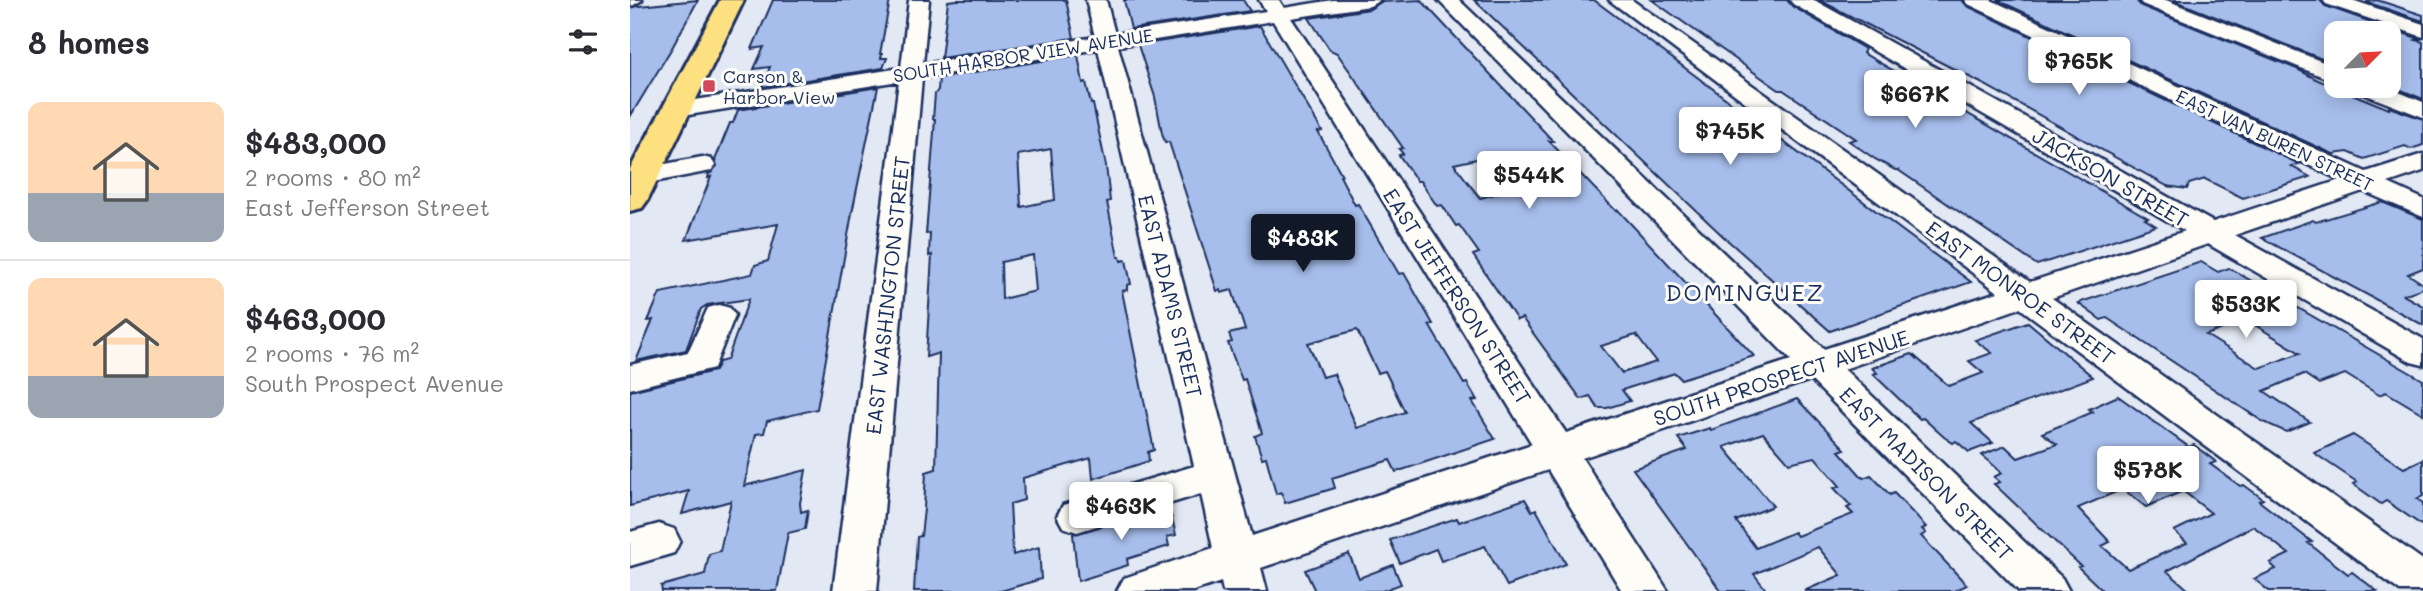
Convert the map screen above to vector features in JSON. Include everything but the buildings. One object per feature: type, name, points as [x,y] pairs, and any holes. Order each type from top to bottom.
[{"type":"main road","points":[[636,189],[733,0]]},
{"type":"street","name":"EAST WASHINGTON STREET","points":[[855,591],[919,0]]},
{"type":"street","name":"EAST ADAMS STREET","points":[[1096,0],[1241,575]]},
{"type":"street","name":"SOUTH HARBOR VIEW AVENUE","points":[[676,110],[1107,42],[1274,7],[1370,0]]},
{"type":"street","name":"EAST MADISON STREET","points":[[1448,0],[2047,591]]},
{"type":"street","name":"EAST MONROE STREET","points":[[1619,0],[2423,584]]},
{"type":"street","name":"JACKSON STREET","points":[[1800,0],[2423,354]]},
{"type":"street","name":"EAST VAN BUREN STREET","points":[[1975,0],[2423,209]]},
{"type":"street","points":[[2149,0],[2324,70]]},
{"type":"street","points":[[2333,0],[2423,31]]},
{"type":"street","name":"EAST JEFFERSON STREET","points":[[1274,7],[1646,591]]},
{"type":"street","points":[[2394,98],[2423,110]]},
{"type":"street","name":"SOUTH PROSPECT AVENUE","points":[[1139,591],[1241,575],[1557,452],[2423,162]]},
{"type":"street","points":[[636,189],[702,166]]},
{"type":"street","points":[[630,377],[702,360],[719,315]]},
{"type":"street","points":[[1077,516],[1216,474]]},
{"type":"place","name":"Carson & Harbor View","points":[[709,86]]},
{"type":"district","name":"DOMINGUEZ","points":[[1745,292]]}]
